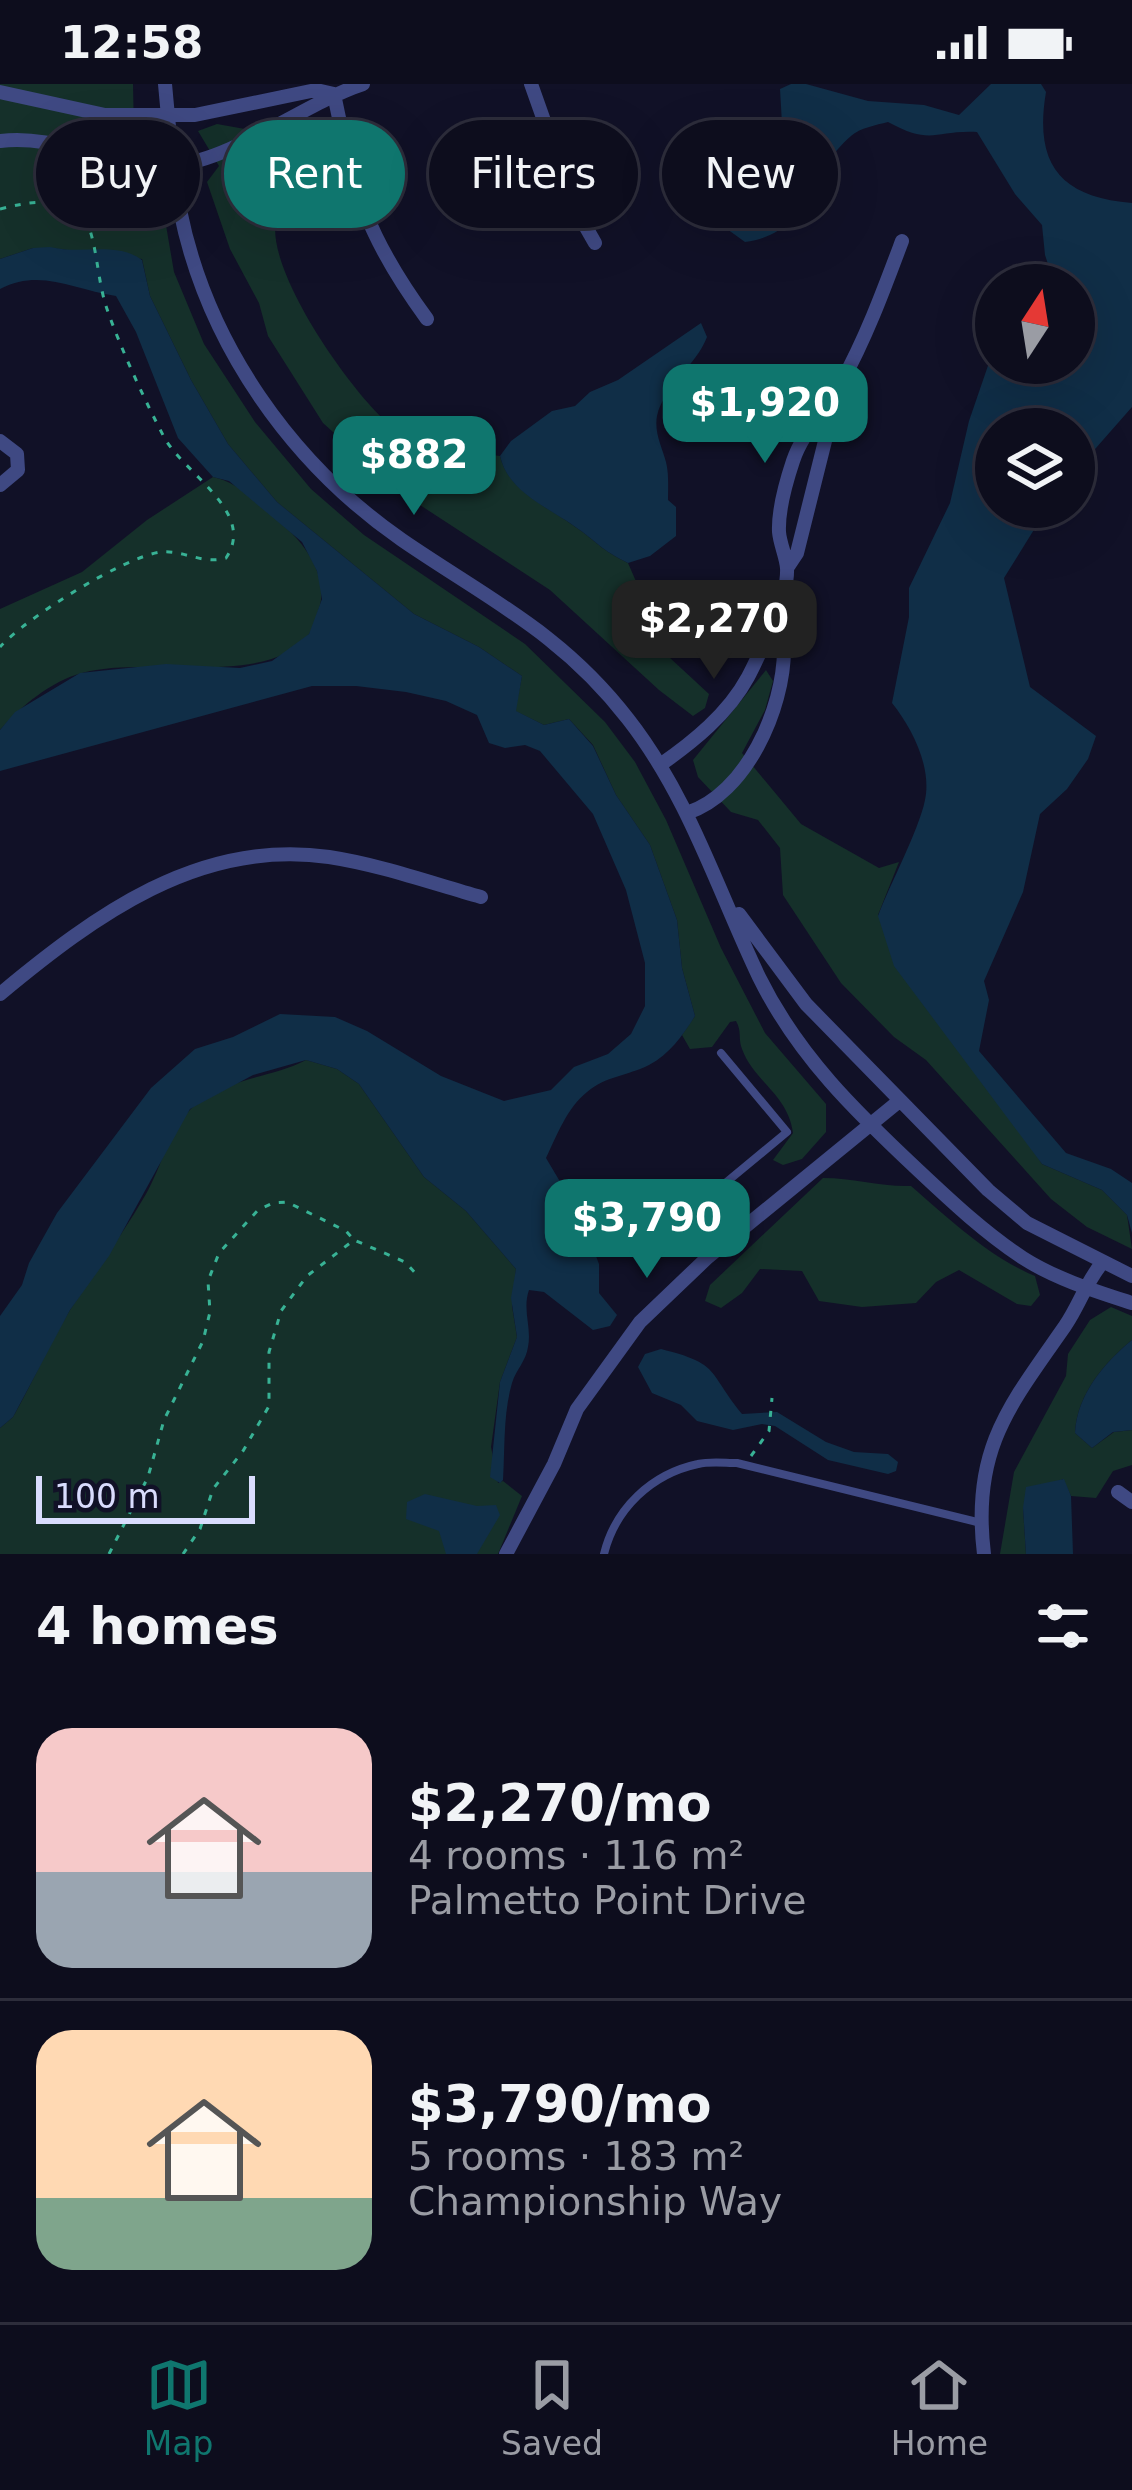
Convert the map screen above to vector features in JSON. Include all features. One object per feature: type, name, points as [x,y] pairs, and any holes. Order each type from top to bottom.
[{"type":"street","points":[[165,84],[169,120]]},
{"type":"street","points":[[200,157],[363,84]]},
{"type":"street","points":[[531,84],[575,208],[596,243]]},
{"type":"street","points":[[0,92],[105,115],[194,116],[316,90],[334,94]]},
{"type":"street","points":[[334,94],[350,172],[371,232],[427,319]]},
{"type":"street","points":[[0,141],[36,142]]},
{"type":"street","points":[[185,228],[216,321],[257,393],[318,470],[368,515],[502,602],[573,658],[628,719],[687,813],[760,977],[804,1054],[869,1125],[969,1218],[1026,1260],[1132,1303]]},
{"type":"street","points":[[687,813],[722,795],[754,749],[778,691],[787,568],[779,531],[785,484],[804,434],[838,388],[867,332],[902,241]]},
{"type":"street","points":[[787,568],[797,553],[838,388]]},
{"type":"street","points":[[0,441],[17,454],[18,470],[0,485]]},
{"type":"street","points":[[660,765],[698,738],[737,694],[769,632],[781,619]]},
{"type":"street","points":[[0,994],[124,902],[181,874],[251,857],[325,857],[481,897]]},
{"type":"street","points":[[726,897],[806,1004],[898,1102],[1027,1223],[1132,1276]]},
{"type":"street","points":[[506,1554],[578,1409],[640,1322],[721,1248],[898,1102]]},
{"type":"street","points":[[984,1554],[986,1472],[1002,1421],[1020,1386],[1071,1316],[1083,1286],[1102,1263]]},
{"type":"lane","points":[[721,1053],[787,1132],[694,1208],[721,1248]]},
{"type":"lane","points":[[710,1197],[739,1233]]},
{"type":"lane","points":[[604,1554],[623,1509],[652,1483],[698,1464],[737,1463],[982,1524]]},
{"type":"path","points":[[0,209],[37,200],[75,210],[86,219],[104,297],[164,437],[180,463],[229,512],[234,525],[232,549],[226,558],[151,555],[53,605],[0,646]]},
{"type":"path","points":[[110,1554],[148,1477],[164,1420],[203,1341],[210,1312],[208,1281],[219,1253],[258,1210],[286,1202],[405,1262],[420,1278]]},
{"type":"path","points":[[183,1554],[200,1529],[213,1489],[244,1451],[269,1406],[269,1352],[281,1311],[308,1276],[354,1240]]},
{"type":"path","points":[[751,1457],[769,1431],[771,1401]]},
{"type":"green space","points":[[0,84],[133,84],[134,120],[36,120],[36,228],[166,228],[174,272],[204,344],[255,422],[311,489],[364,535],[525,644],[605,722],[635,762],[666,820],[721,948],[765,1033],[826,1104],[826,1132],[802,1159],[783,1165],[773,1160],[793,1133],[790,1120],[747,1060],[736,1021],[730,1022],[712,1047],[690,1049],[682,1035],[695,1016],[682,968],[677,920],[650,845],[616,795],[593,745],[569,719],[544,725],[515,711],[522,676],[479,647],[414,614],[277,502],[228,444],[191,380],[150,296],[142,259],[33,248],[0,259]]},
{"type":"green space","points":[[224,125],[224,228],[275,228],[292,288],[330,353],[371,406],[411,436],[500,456],[520,489],[628,563],[669,657],[709,694],[705,708],[693,716],[550,590],[397,490],[323,423],[268,336],[259,303],[230,249],[207,182],[219,166],[200,130]]},
{"type":"green space","points":[[213,477],[252,498],[308,554],[321,586],[309,634],[290,651],[266,661],[82,673],[37,696],[0,730],[0,609],[82,572],[147,520]]},
{"type":"green space","points":[[766,670],[773,681],[765,710],[742,753],[801,824],[879,868],[899,862],[878,915],[1042,1164],[1102,1190],[1127,1215],[1132,1249],[1087,1227],[1051,1199],[926,1060],[894,1037],[841,983],[783,895],[780,848],[758,820],[731,812],[698,777],[693,760]]},
{"type":"green space","points":[[306,1060],[337,1069],[359,1084],[424,1177],[466,1211],[516,1269],[512,1306],[517,1337],[500,1382],[491,1447],[498,1483],[503,1481],[522,1496],[498,1554],[0,1554],[0,1428],[13,1417],[70,1310],[146,1194],[179,1124],[208,1096]]},
{"type":"green space","points":[[823,1178],[911,1186],[985,1248],[1035,1276],[1040,1295],[1031,1306],[1017,1304],[959,1270],[936,1282],[916,1303],[862,1307],[819,1301],[802,1271],[760,1269],[742,1293],[721,1308],[705,1301],[710,1285]]},
{"type":"green space","points":[[1111,1307],[1132,1316],[1132,1340],[1093,1381],[1075,1433],[1092,1448],[1114,1432],[1132,1430],[1132,1465],[1113,1471],[1096,1498],[1071,1496],[1063,1479],[1023,1508],[1026,1554],[1000,1554],[1014,1472],[1066,1376],[1068,1354],[1090,1320]]},
{"type":"water","points":[[806,84],[868,101],[924,105],[959,115],[991,84],[1041,84],[1046,92],[1044,138],[1057,172],[1086,193],[1132,203],[1132,407],[1095,449],[1095,408],[975,408],[975,528],[1035,528],[1004,578],[1030,687],[1096,736],[1088,759],[1067,789],[1040,814],[1023,892],[984,981],[989,1000],[979,1051],[1066,1153],[1111,1169],[1132,1183],[1132,1233],[1127,1215],[1102,1190],[1042,1164],[894,966],[878,916],[925,800],[926,774],[919,748],[892,703],[909,617],[909,588],[950,503],[969,421],[982,384],[1095,384],[1095,264],[1048,264],[1042,225],[1015,194],[977,132],[924,135],[888,122],[859,131],[838,150],[838,120],[782,120],[780,89]]},
{"type":"water","points":[[727,228],[782,228],[745,242]]},
{"type":"water","points":[[50,247],[121,251],[142,260],[150,296],[191,380],[228,444],[277,502],[414,614],[479,647],[522,676],[516,711],[544,725],[569,719],[593,746],[616,795],[650,845],[677,920],[682,968],[695,1016],[656,1061],[602,1083],[580,1098],[546,1158],[581,1217],[599,1264],[599,1293],[617,1315],[610,1326],[593,1330],[544,1292],[529,1290],[528,1347],[509,1395],[500,1483],[490,1477],[500,1382],[517,1337],[511,1298],[516,1269],[466,1211],[424,1177],[359,1084],[337,1069],[306,1060],[253,1075],[190,1109],[109,1256],[70,1310],[13,1417],[0,1428],[0,1316],[22,1285],[57,1213],[151,1088],[195,1049],[280,1014],[335,1017],[441,1076],[504,1101],[551,1090],[574,1067],[608,1054],[631,1034],[645,1006],[645,963],[626,890],[593,814],[540,751],[525,745],[505,748],[489,743],[477,715],[446,701],[356,686],[312,686],[0,771],[0,730],[15,712],[80,673],[166,664],[240,668],[272,661],[309,634],[322,599],[317,571],[302,542],[229,481],[213,477],[178,438],[136,332],[116,296],[44,280],[0,289],[0,259]]},
{"type":"water","points":[[701,323],[707,337],[666,395],[657,416],[668,471],[668,500],[676,507],[676,536],[650,556],[628,563],[520,489],[500,456],[511,441],[552,411],[575,406]]},
{"type":"water","points":[[1132,1340],[1132,1430],[1113,1432],[1092,1448],[1075,1433],[1081,1406],[1102,1370]]},
{"type":"water","points":[[661,1349],[704,1365],[742,1414],[777,1412],[826,1442],[854,1452],[888,1454],[898,1462],[896,1471],[888,1474],[828,1460],[775,1426],[733,1430],[697,1421],[681,1405],[652,1393],[638,1367],[645,1354]]},
{"type":"water","points":[[1064,1479],[1071,1496],[1073,1554],[1026,1554],[1026,1487]]},
{"type":"water","points":[[425,1494],[477,1506],[496,1505],[500,1515],[477,1554],[446,1554],[439,1531],[406,1519],[407,1502]]}]
